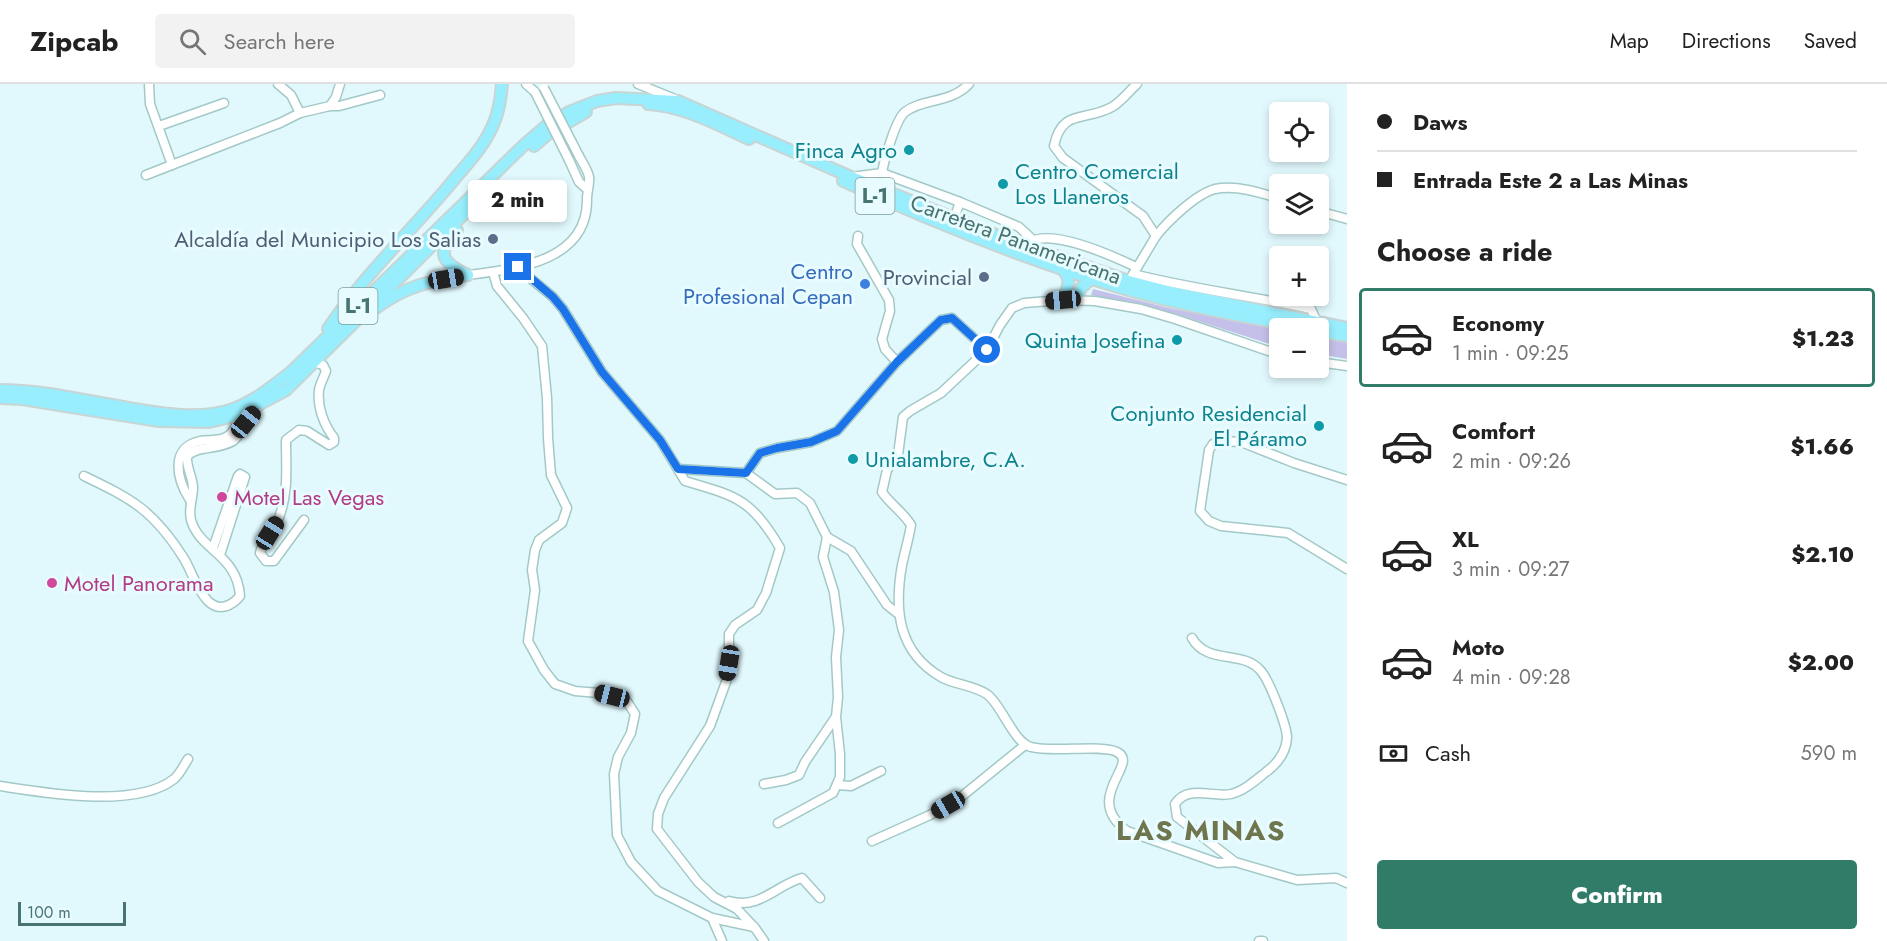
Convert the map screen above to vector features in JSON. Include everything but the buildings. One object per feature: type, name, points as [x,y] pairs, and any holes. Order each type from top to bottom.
[{"type":"main road","points":[[315,349],[347,301],[482,146],[493,124],[502,84]]},
{"type":"main road","name":"Carretera Panamericana","points":[[0,390],[38,392],[177,415],[214,413],[233,409],[254,399],[291,372],[546,126],[569,112],[597,101],[616,98],[678,101],[851,177],[954,219],[1133,274],[1171,292],[1283,318]]},
{"type":"main road","name":"Carretera Panamericana","points":[[0,398],[22,399],[159,421],[209,422],[239,415],[259,406],[286,390],[316,363],[342,334],[527,151],[548,134],[576,117],[615,104],[654,105],[699,117],[876,196],[1016,252],[1092,278],[1170,300],[1269,320]]},
{"type":"main road","name":"L-1","points":[[468,275],[446,262],[444,249],[448,239],[463,223],[475,203]]},
{"type":"main road","points":[[1061,267],[1068,275],[1068,300]]},
{"type":"main road","points":[[342,334],[391,297],[425,282],[468,275]]},
{"type":"main road","points":[[1068,300],[1092,278]]},
{"type":"main road","name":"Carretera Panamericana","points":[[1329,327],[1347,328]]},
{"type":"main road","name":"Carretera Panamericana","points":[[1329,330],[1347,336]]},
{"type":"street","points":[[149,84],[150,104],[172,165]]},
{"type":"street","points":[[278,84],[291,95],[300,113]]},
{"type":"street","points":[[330,106],[340,84]]},
{"type":"street","points":[[468,275],[518,267],[551,257],[571,241],[584,220],[589,177],[541,88],[526,84]]},
{"type":"street","points":[[638,84],[678,101]]},
{"type":"street","points":[[882,173],[885,157],[900,118],[906,111],[942,100],[962,91],[969,84]]},
{"type":"street","points":[[1137,84],[1115,105],[1098,114],[1064,123],[1057,133],[1054,146],[1063,158],[1143,216],[1156,236]]},
{"type":"street","points":[[541,88],[569,160],[579,182],[586,189]]},
{"type":"street","points":[[146,175],[280,123],[300,113],[380,95]]},
{"type":"street","points":[[159,126],[224,103]]},
{"type":"street","points":[[851,177],[882,173],[1019,227],[1030,243],[1054,239],[1102,251],[1133,274],[1156,236],[1170,219],[1213,189],[1238,188],[1269,196]]},
{"type":"street","points":[[954,219],[960,202]]},
{"type":"street","points":[[1329,215],[1347,219]]},
{"type":"street","points":[[858,236],[857,244],[889,300],[890,311],[882,339],[885,349],[897,362]]},
{"type":"street","points":[[518,267],[563,309],[602,372],[660,440],[685,481],[720,490],[739,498],[755,512],[780,548],[766,593],[757,610],[735,625],[729,634],[729,663],[726,682],[710,726],[664,798],[658,814],[657,829],[686,870],[714,897],[737,909],[764,941]]},
{"type":"street","points":[[494,272],[496,286],[523,318],[542,346],[551,475],[567,508],[562,523],[539,540],[535,550],[532,570],[535,590],[528,641],[544,670],[555,684],[575,691],[599,693],[626,700],[635,714],[631,733],[618,757],[614,774],[617,835],[631,861],[658,891],[712,918],[755,928]]},
{"type":"street","points":[[1269,351],[1141,309],[1095,301],[1024,303],[1012,308],[987,350],[941,393],[903,417],[898,455],[887,470],[882,492],[893,505],[904,513],[911,525],[902,566],[897,613],[909,645],[924,663],[943,678],[987,694],[1025,745],[1041,749],[1118,752],[1122,756],[1123,766],[1112,786],[1108,801],[1117,823],[1140,837],[1218,863],[1235,862],[1297,880],[1336,878],[1347,883]]},
{"type":"street","points":[[746,473],[760,453],[811,442],[837,431],[897,362],[941,320],[952,318],[987,350]]},
{"type":"street","points":[[304,520],[274,561],[266,561],[260,553],[262,545],[277,521],[285,500],[288,482],[286,440],[299,430],[313,435],[330,446],[334,442],[334,438],[324,423],[320,400],[319,390],[326,371],[323,365],[316,363]]},
{"type":"street","points":[[1329,364],[1347,366]]},
{"type":"street","points":[[84,476],[122,495],[158,522],[184,559],[200,590],[210,603],[221,607],[233,605],[240,596],[235,574],[220,555],[202,539],[190,518],[193,488],[187,469],[187,456],[195,450],[225,445],[235,440],[259,406]]},
{"type":"street","points":[[190,500],[183,489],[178,472],[181,454],[184,449],[198,442],[221,440],[230,435],[237,425],[239,415]]},
{"type":"street","points":[[1347,480],[1294,463],[1241,442],[1219,441],[1209,450],[1200,511],[1209,521],[1221,526],[1288,533],[1347,569]]},
{"type":"street","points":[[678,469],[746,473],[775,494],[797,493],[805,497],[827,537],[851,551],[887,605],[897,613]]},
{"type":"street","points":[[213,548],[240,474],[245,477],[220,555]]},
{"type":"street","points":[[778,823],[832,793],[840,777],[836,717],[838,697],[836,657],[839,630],[834,592],[823,557],[827,537]]},
{"type":"street","points":[[1192,638],[1204,651],[1250,663],[1260,669],[1272,690],[1287,737],[1282,755],[1272,768],[1249,785],[1230,794],[1203,792],[1185,795],[1175,804],[1177,817],[1235,862]]},
{"type":"street","points":[[764,784],[799,775],[805,762],[836,717]]},
{"type":"street","points":[[872,841],[930,815],[961,797],[1025,745]]},
{"type":"street","points":[[0,786],[118,797],[150,791],[175,778],[188,759]]},
{"type":"street","points":[[837,785],[851,786],[881,771]]},
{"type":"street","points":[[714,897],[742,904],[767,897],[802,878],[820,898]]},
{"type":"street","points":[[712,918],[722,941]]},
{"type":"shaded area","points":[[1093,289],[1173,309],[1269,325],[1269,344],[1176,314],[1091,295]]},
{"type":"shaded area","points":[[1329,336],[1347,340],[1347,359],[1329,356]]},
{"type":"place","name":"Finca Agro","points":[[909,150]]},
{"type":"place","name":"Centro Comercial Los Llaneros","points":[[1003,184]]},
{"type":"place","name":"Alcaldía del Municipio Los Salias","points":[[493,239]]},
{"type":"place","name":"Provincial","points":[[984,277]]},
{"type":"place","name":"Centro Profesional Cepan","points":[[865,284]]},
{"type":"place","name":"Quinta Josefina","points":[[1177,340]]},
{"type":"place","name":"Conjunto Residencial El Páramo","points":[[1319,426]]},
{"type":"place","name":"Unialambre, C.A.","points":[[853,459]]},
{"type":"place","name":"Motel Las Vegas","points":[[222,497]]},
{"type":"place","name":"Motel Panorama","points":[[52,583]]},
{"type":"district","name":"LAS MINAS","points":[[1201,830]]},
{"type":"route","points":[[518,267],[553,297],[563,309],[602,372],[660,440],[678,469],[746,473],[760,453],[823,439],[837,431],[897,362],[941,320],[952,318],[987,350]]}]
